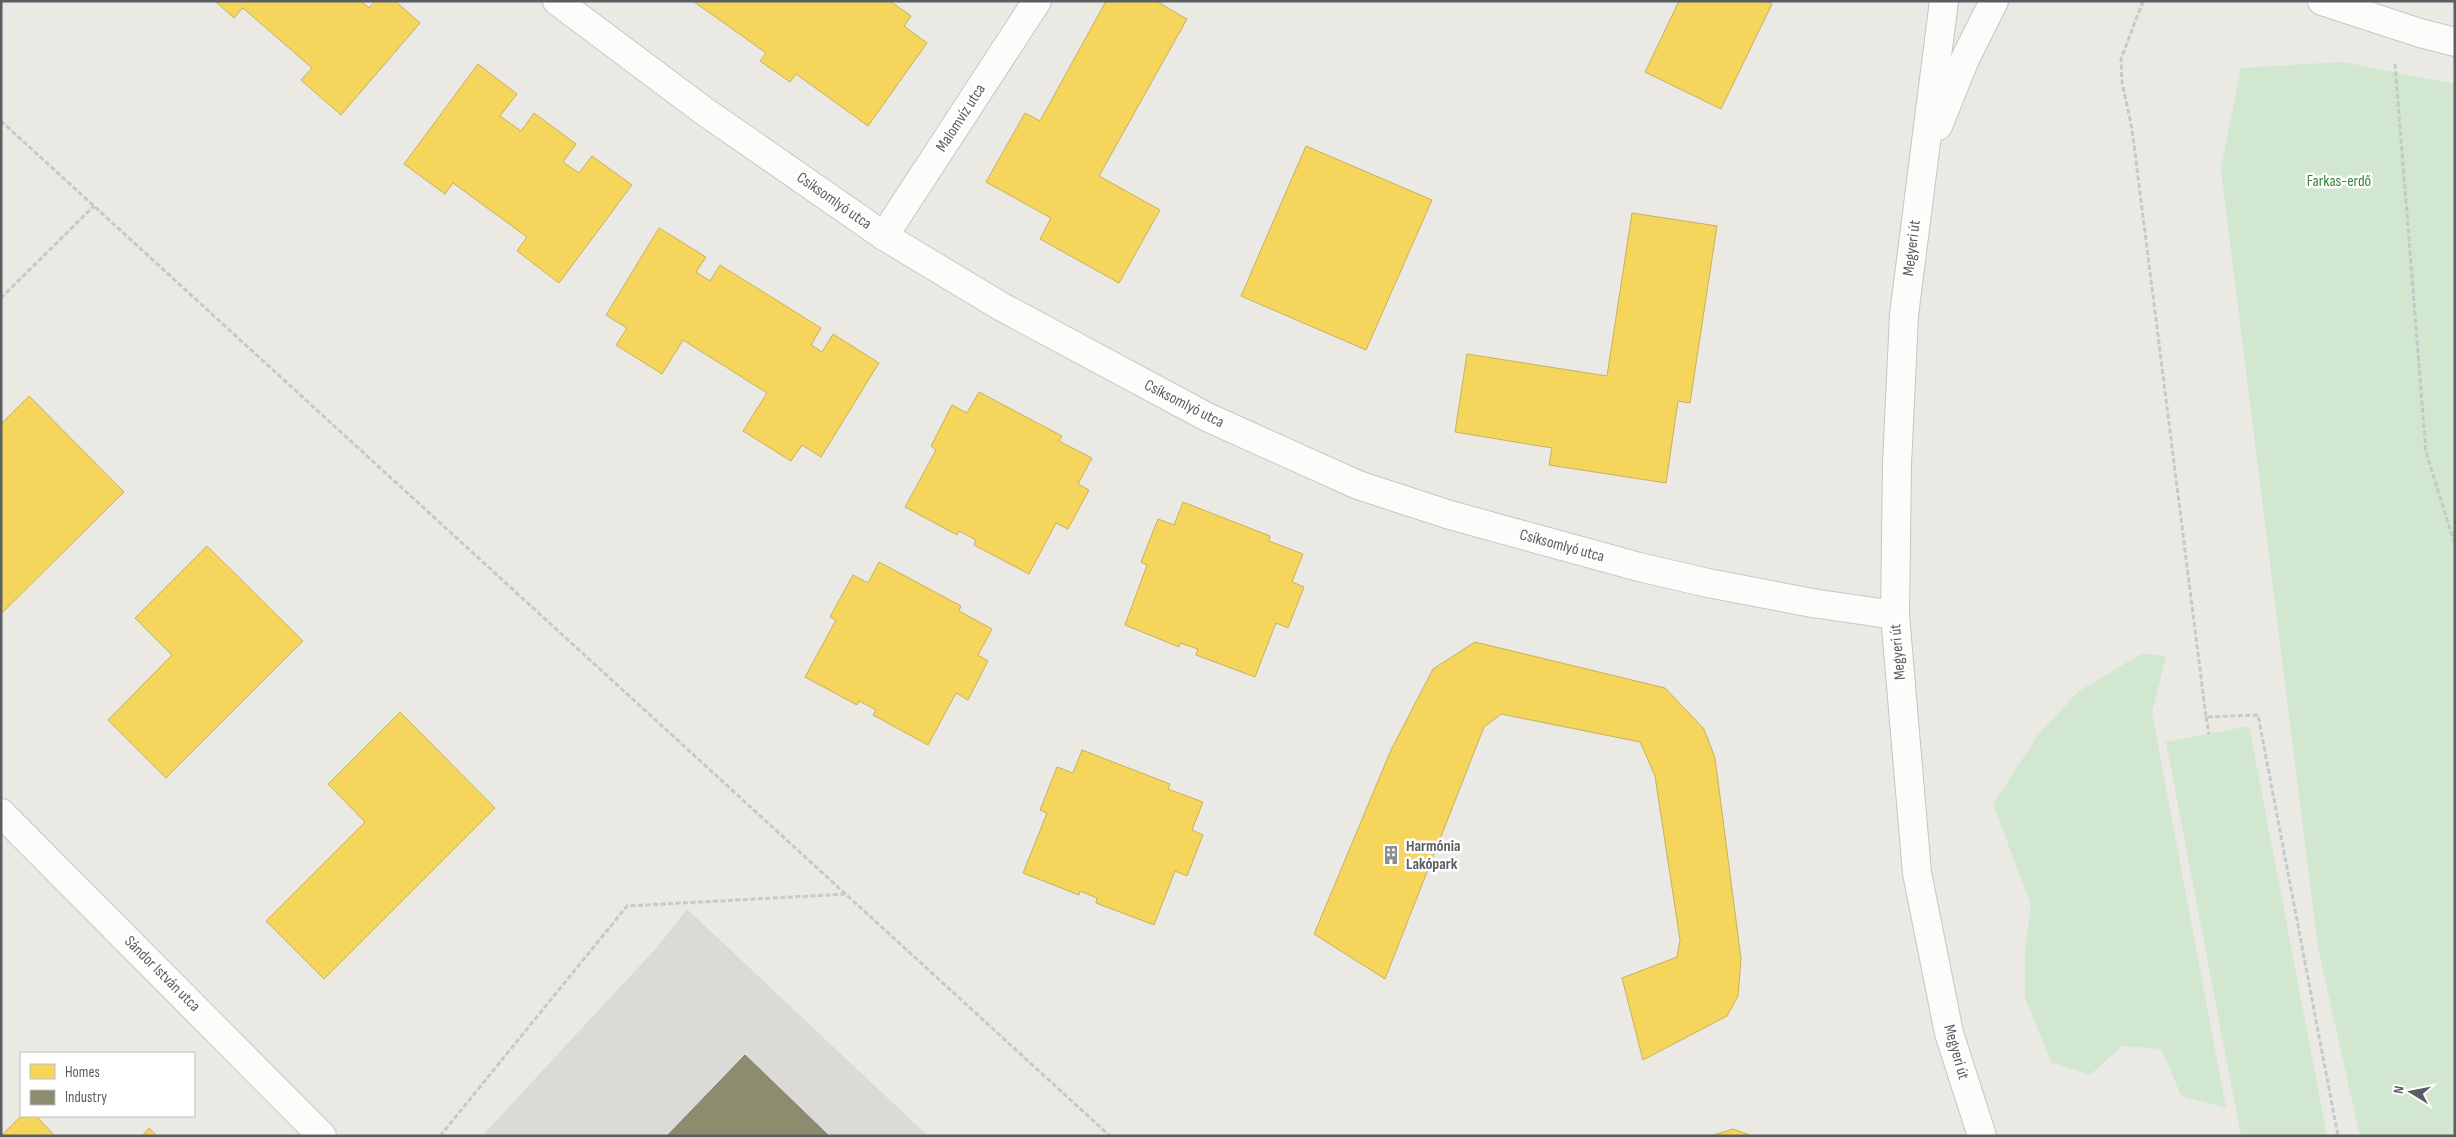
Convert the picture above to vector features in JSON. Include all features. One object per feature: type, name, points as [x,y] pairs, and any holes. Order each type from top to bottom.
[{"type":"street","name":"Csíksomlyó utca","points":[[557,1],[704,111],[884,236],[1002,307],[1207,417],[1358,485],[1450,515],[1639,567],[1808,602],[1895,616]]},
{"type":"street","name":"Malomvíz utca","points":[[884,236],[1037,1]]},
{"type":"street","name":"Megyeri út","points":[[1944,1],[1904,315],[1897,464],[1895,616],[1917,873],[1949,1033],[1982,1136]]},
{"type":"street","name":"Megyeri út","points":[[1923,162],[1965,59],[1994,1]]},
{"type":"street","points":[[2322,1],[2411,31],[2455,42]]},
{"type":"street","name":"Sándor István utca","points":[[1,813],[322,1136]]},
{"type":"path","points":[[2143,1],[2121,60],[2122,82],[2132,129],[2209,734]]},
{"type":"path","points":[[2394,55],[2426,452],[2455,545]]},
{"type":"path","points":[[1,122],[1110,1136]]},
{"type":"path","points":[[1,298],[94,206]]},
{"type":"path","points":[[2206,717],[2258,715],[2338,1136]]},
{"type":"path","points":[[440,1136],[627,906],[846,894]]},
{"type":"shaded area","points":[[687,909],[928,1136],[482,1136],[658,946]]},
{"type":"green space","name":"Farkas-erdő","points":[[2343,62],[2455,84],[2455,1136],[2360,1136],[2318,948],[2221,169],[2241,68]]},
{"type":"green space","points":[[2141,654],[2166,656],[2152,713],[2226,1108],[2181,1096],[2162,1049],[2122,1046],[2090,1075],[2051,1062],[2025,998],[2025,951],[2031,905],[1993,804],[2038,735],[2079,691]]},
{"type":"green space","points":[[2249,726],[2327,1136],[2241,1136],[2166,742]]},
{"type":"building: Homes","points":[[215,1],[361,1],[369,8],[375,1],[395,1],[420,23],[341,115],[301,80],[312,68],[243,8],[234,18]]},
{"type":"building: Homes","points":[[693,1],[890,1],[911,16],[904,26],[927,43],[868,126],[796,74],[790,82],[760,61],[766,53]]},
{"type":"building: Homes","points":[[1106,1],[1156,1],[1187,19],[1099,176],[1160,210],[1119,283],[1040,239],[1051,218],[986,182],[1025,113],[1040,121]]},
{"type":"building: Homes","points":[[1679,1],[1766,1],[1772,4],[1721,109],[1645,72]]},
{"type":"building: Homes","points":[[478,64],[517,94],[500,116],[521,131],[534,113],[576,144],[563,162],[579,173],[592,156],[632,185],[559,283],[517,251],[527,237],[453,183],[445,194],[404,164]]},
{"type":"building: Homes","points":[[1306,146],[1432,200],[1366,350],[1241,296]]},
{"type":"building: Homes","points":[[1632,213],[1717,226],[1690,403],[1678,401],[1666,483],[1549,465],[1552,448],[1455,432],[1467,354],[1607,376]]},
{"type":"building: Homes","points":[[659,228],[706,257],[696,272],[710,281],[720,265],[821,328],[811,345],[822,352],[833,334],[879,363],[821,457],[802,445],[791,461],[743,431],[767,393],[683,340],[662,374],[616,345],[627,328],[606,315]]},
{"type":"building: Homes","points":[[979,392],[1062,436],[1059,441],[1092,458],[1078,484],[1089,490],[1068,529],[1056,523],[1029,574],[974,545],[976,540],[959,531],[957,535],[905,507],[936,450],[931,446],[952,405],[967,413]]},
{"type":"building: Homes","points":[[29,396],[124,492],[1,614],[1,424]]},
{"type":"building: Homes","points":[[1183,502],[1270,536],[1269,541],[1303,554],[1292,582],[1304,587],[1288,628],[1276,623],[1255,677],[1196,655],[1198,649],[1180,643],[1179,647],[1125,625],[1147,565],[1141,562],[1158,519],[1174,525]]},
{"type":"building: Homes","points":[[207,546],[303,641],[166,778],[108,720],[172,655],[135,618]]},
{"type":"building: Homes","points":[[879,562],[961,606],[959,611],[992,629],[978,655],[988,661],[968,700],[956,693],[928,745],[873,715],[876,710],[859,701],[857,705],[805,677],[836,620],[830,617],[853,575],[868,583]]},
{"type":"building: Homes","name":"Harmónia Lakópark","points":[[1475,642],[1665,688],[1704,729],[1715,758],[1741,959],[1738,996],[1727,1016],[1643,1060],[1622,978],[1677,957],[1680,940],[1655,776],[1640,742],[1501,714],[1484,727],[1385,979],[1314,934],[1391,750],[1433,669]]},
{"type":"building: Homes","points":[[400,712],[495,808],[324,979],[266,921],[365,822],[328,784]]},
{"type":"building: Homes","points":[[1082,750],[1170,784],[1168,789],[1203,802],[1192,830],[1203,835],[1187,876],[1175,871],[1154,925],[1096,903],[1097,898],[1080,891],[1079,895],[1023,873],[1047,813],[1040,810],[1057,767],[1073,773]]},
{"type":"building: Homes","points":[[20,1117],[37,1117],[55,1136],[1,1136]]},
{"type":"building: Homes","points":[[149,1128],[157,1136],[142,1136]]},
{"type":"building: Homes","points":[[1733,1129],[1752,1136],[1710,1136]]},
{"type":"building: Industry","points":[[745,1055],[829,1136],[667,1136]]},
{"type":"place","name":"Harmónia Lakópark","points":[[1391,855]]}]
